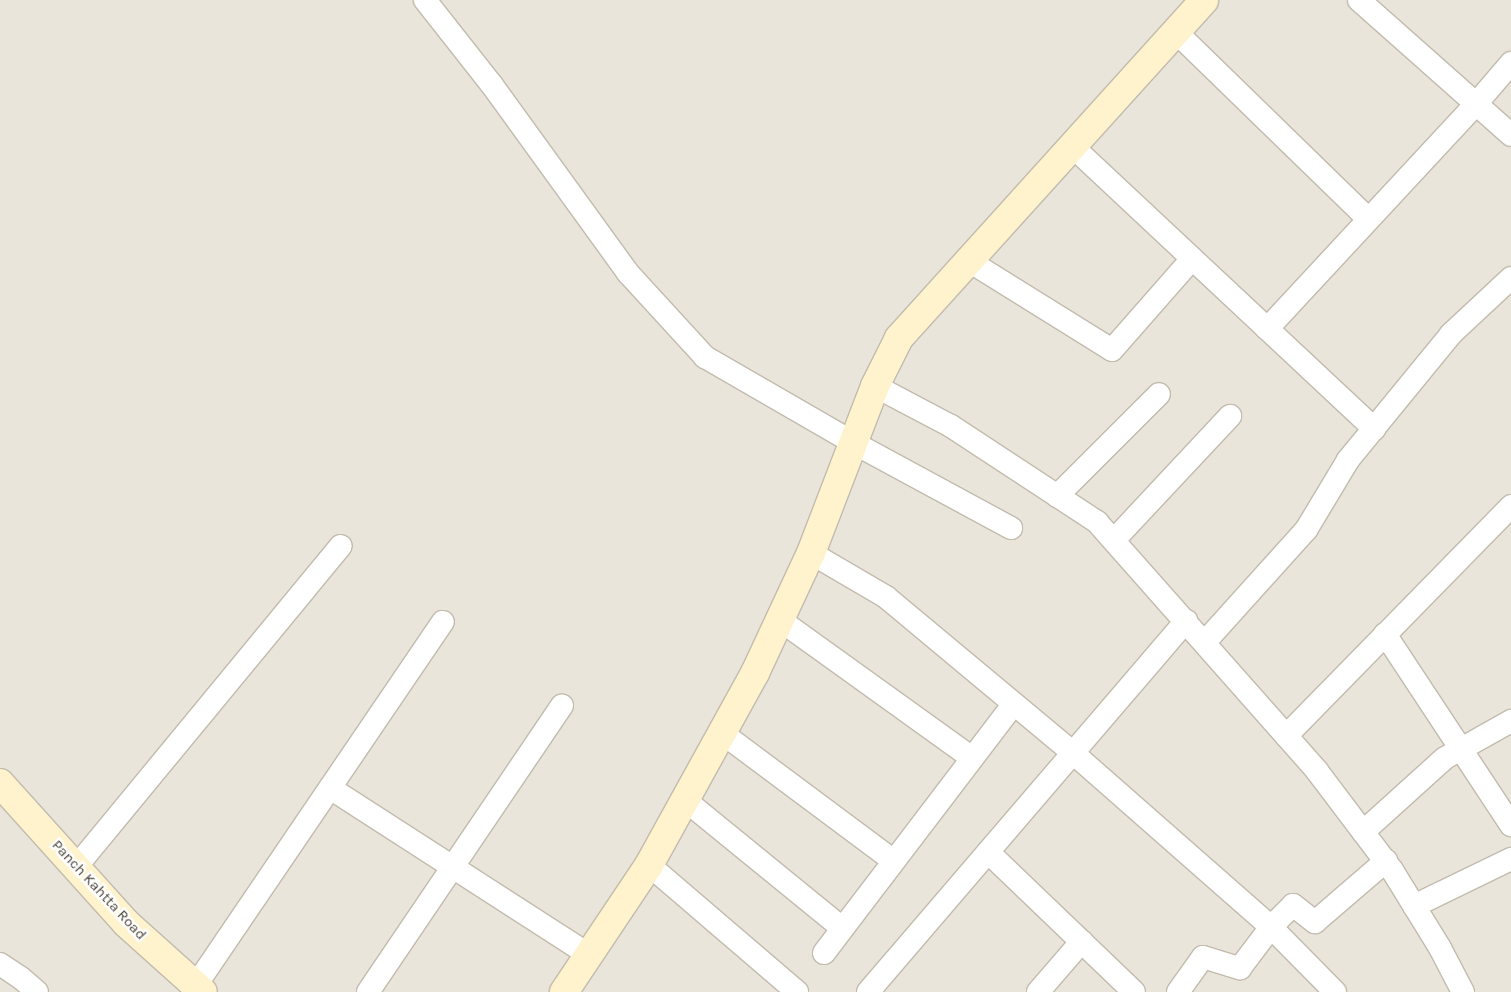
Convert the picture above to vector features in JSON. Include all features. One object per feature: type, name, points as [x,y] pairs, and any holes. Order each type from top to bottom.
[{"type":"main road","points":[[564,992],[649,865],[755,674],[811,553],[874,386],[899,338],[1204,0]]},
{"type":"main road","name":"Panch Kahtta Road","points":[[0,783],[126,923],[200,989]]},
{"type":"street","points":[[425,0],[492,85],[628,273],[705,357],[852,442],[1011,528]]},
{"type":"street","points":[[1359,0],[1511,135]]},
{"type":"street","points":[[1176,32],[1368,220]]},
{"type":"street","points":[[1267,329],[1476,104],[1511,63]]},
{"type":"street","points":[[1072,146],[1374,429]]},
{"type":"street","points":[[969,260],[1112,350],[1192,259]]},
{"type":"street","points":[[1205,642],[1306,530],[1348,460],[1451,334],[1511,278]]},
{"type":"street","points":[[874,386],[951,426],[1097,522],[1317,771],[1386,861],[1463,992]]},
{"type":"street","points":[[1057,496],[1158,394]]},
{"type":"street","points":[[1114,540],[1230,416]]},
{"type":"street","points":[[1286,736],[1511,506]]},
{"type":"street","points":[[76,867],[340,546]]},
{"type":"street","points":[[811,553],[886,597],[1014,704],[1271,927],[1335,992]]},
{"type":"street","points":[[780,620],[972,758]]},
{"type":"street","points":[[868,992],[1186,621]]},
{"type":"street","points":[[200,989],[330,788],[443,622]]},
{"type":"street","points":[[1385,634],[1511,824]]},
{"type":"street","points":[[824,953],[1014,704]]},
{"type":"street","points":[[368,992],[562,706]]},
{"type":"street","points":[[1363,832],[1445,758],[1511,721]]},
{"type":"street","points":[[722,733],[894,861]]},
{"type":"street","points":[[330,788],[589,955]]},
{"type":"street","points":[[685,800],[842,928]]},
{"type":"street","points":[[988,852],[1134,992]]},
{"type":"street","points":[[1414,906],[1511,859]]},
{"type":"street","points":[[1178,992],[1203,957],[1240,968],[1271,927],[1293,905],[1315,922],[1386,861]]},
{"type":"street","points":[[649,865],[797,992]]},
{"type":"street","points":[[1038,992],[1082,942]]},
{"type":"street","points":[[0,964],[21,978],[37,992]]},
{"type":"shaded area","points":[[0,0],[1511,0],[1511,992],[0,992]]}]
